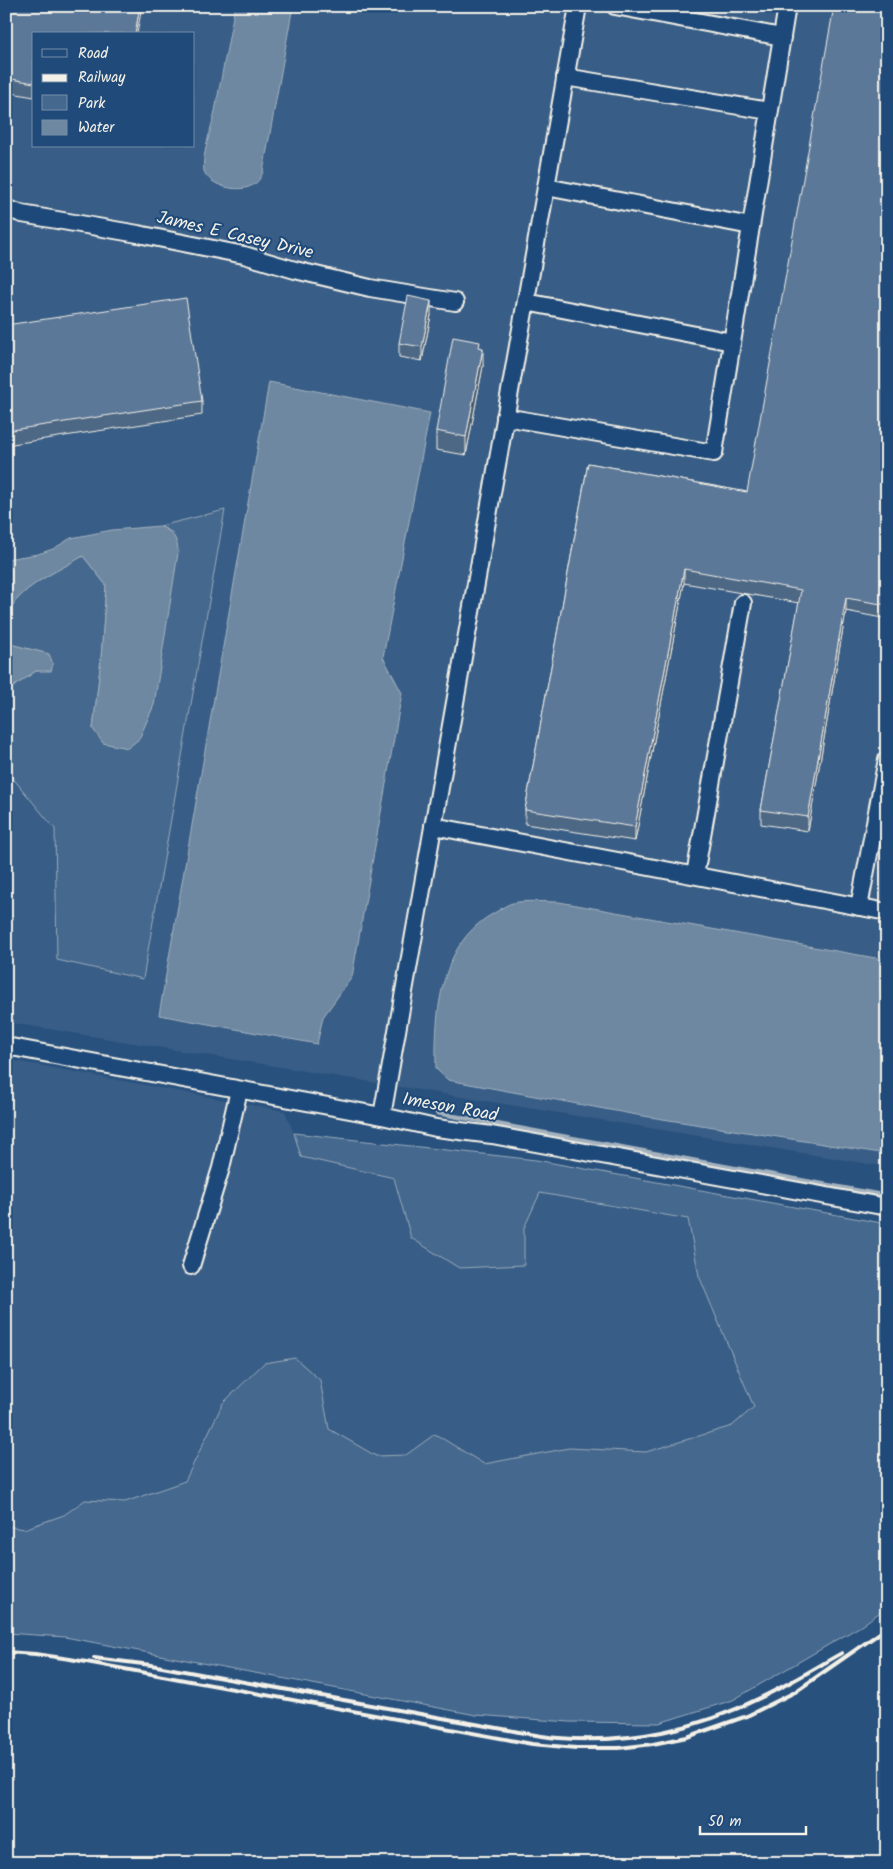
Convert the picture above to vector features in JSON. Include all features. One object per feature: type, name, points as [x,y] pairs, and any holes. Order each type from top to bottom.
[{"type":"street","points":[[382,1116],[578,6]]},
{"type":"street","points":[[616,6],[782,37]]},
{"type":"street","points":[[506,417],[714,453],[786,6]]},
{"type":"street","points":[[565,77],[770,111]]},
{"type":"street","points":[[546,188],[751,226]]},
{"type":"street","name":"James E Casey Drive","points":[[6,208],[22,214],[244,255],[295,270],[370,288],[455,302]]},
{"type":"street","points":[[526,302],[732,342]]},
{"type":"street","points":[[695,876],[743,603]]},
{"type":"street","points":[[860,907],[887,759]]},
{"type":"street","points":[[433,826],[887,912]]},
{"type":"street","name":"Imeson Road","points":[[6,1046],[382,1116],[436,1128],[492,1135],[887,1207]]},
{"type":"street","points":[[191,1266],[221,1168],[239,1090]]},
{"type":"shaded area","points":[[6,6],[887,6],[887,1167],[6,1022],[6,770],[55,829],[57,960],[143,979],[225,510],[160,526],[112,530],[71,538],[53,549],[38,554],[6,559]]},
{"type":"shaded area","points":[[6,1059],[285,1111],[301,1157],[394,1178],[411,1238],[524,1265],[524,1228],[539,1193],[688,1219],[699,1276],[755,1407],[733,1426],[646,1452],[569,1448],[484,1464],[435,1434],[406,1455],[376,1456],[328,1429],[320,1380],[295,1358],[264,1363],[223,1403],[185,1481],[125,1502],[85,1500],[64,1515],[24,1529],[6,1526]]},
{"type":"green space","points":[[225,510],[143,979],[57,960],[55,829],[6,770],[6,690],[36,671],[51,670],[48,654],[6,643],[7,615],[19,597],[29,588],[83,556],[106,585],[101,659],[93,729],[173,533],[160,526]]},
{"type":"green space","points":[[294,1133],[536,1160],[887,1224],[887,1607],[861,1626],[733,1700],[659,1723],[570,1722],[476,1715],[65,1637],[6,1633],[6,1526],[24,1529],[64,1515],[85,1500],[125,1502],[185,1481],[223,1403],[264,1363],[295,1358],[320,1380],[329,1429],[376,1456],[406,1455],[435,1434],[484,1464],[569,1448],[646,1452],[732,1426],[754,1407],[699,1276],[688,1219],[540,1193],[524,1228],[524,1265],[459,1268],[411,1238],[394,1178],[301,1157]]},
{"type":"water","points":[[235,6],[293,6],[263,172],[255,184],[239,189],[224,187],[212,181],[204,171],[203,165]]},
{"type":"water","points":[[269,382],[430,413],[383,657],[402,693],[352,977],[323,1017],[317,1044],[159,1015]]},
{"type":"water","points":[[160,526],[174,536],[178,553],[154,705],[139,739],[128,748],[103,743],[93,729],[101,659],[106,585],[83,556],[39,581],[20,597],[6,617],[6,559],[38,554],[53,549],[71,538],[112,530]]},
{"type":"water","points":[[6,643],[49,654],[53,664],[51,671],[36,671],[6,690]]},
{"type":"water","points":[[559,902],[887,960],[887,1154],[637,1115],[448,1080],[436,1069],[437,1025],[444,980],[462,941],[477,925],[509,904]]},
{"type":"building","points":[[6,6],[140,6],[135,32],[32,32],[32,83],[6,78]]},
{"type":"building","points":[[834,6],[887,6],[887,605],[846,598],[808,817],[761,810],[801,590],[684,569],[635,827],[525,810],[588,463],[747,492]]},
{"type":"building","points":[[408,296],[431,301],[422,347],[399,343]]},
{"type":"building","points":[[186,298],[202,401],[6,431],[6,325]]},
{"type":"building","points":[[453,337],[480,342],[479,347],[483,348],[466,437],[436,431]]},
{"type":"waterway","points":[[437,1113],[887,1196]]},
{"type":"railway","points":[[6,1652],[70,1659],[532,1744],[576,1748],[619,1748],[687,1737],[747,1716],[795,1692],[887,1628]]},
{"type":"railway","points":[[94,1658],[151,1665],[536,1735],[559,1738],[611,1739],[663,1732],[714,1718],[772,1692],[842,1653]]}]
